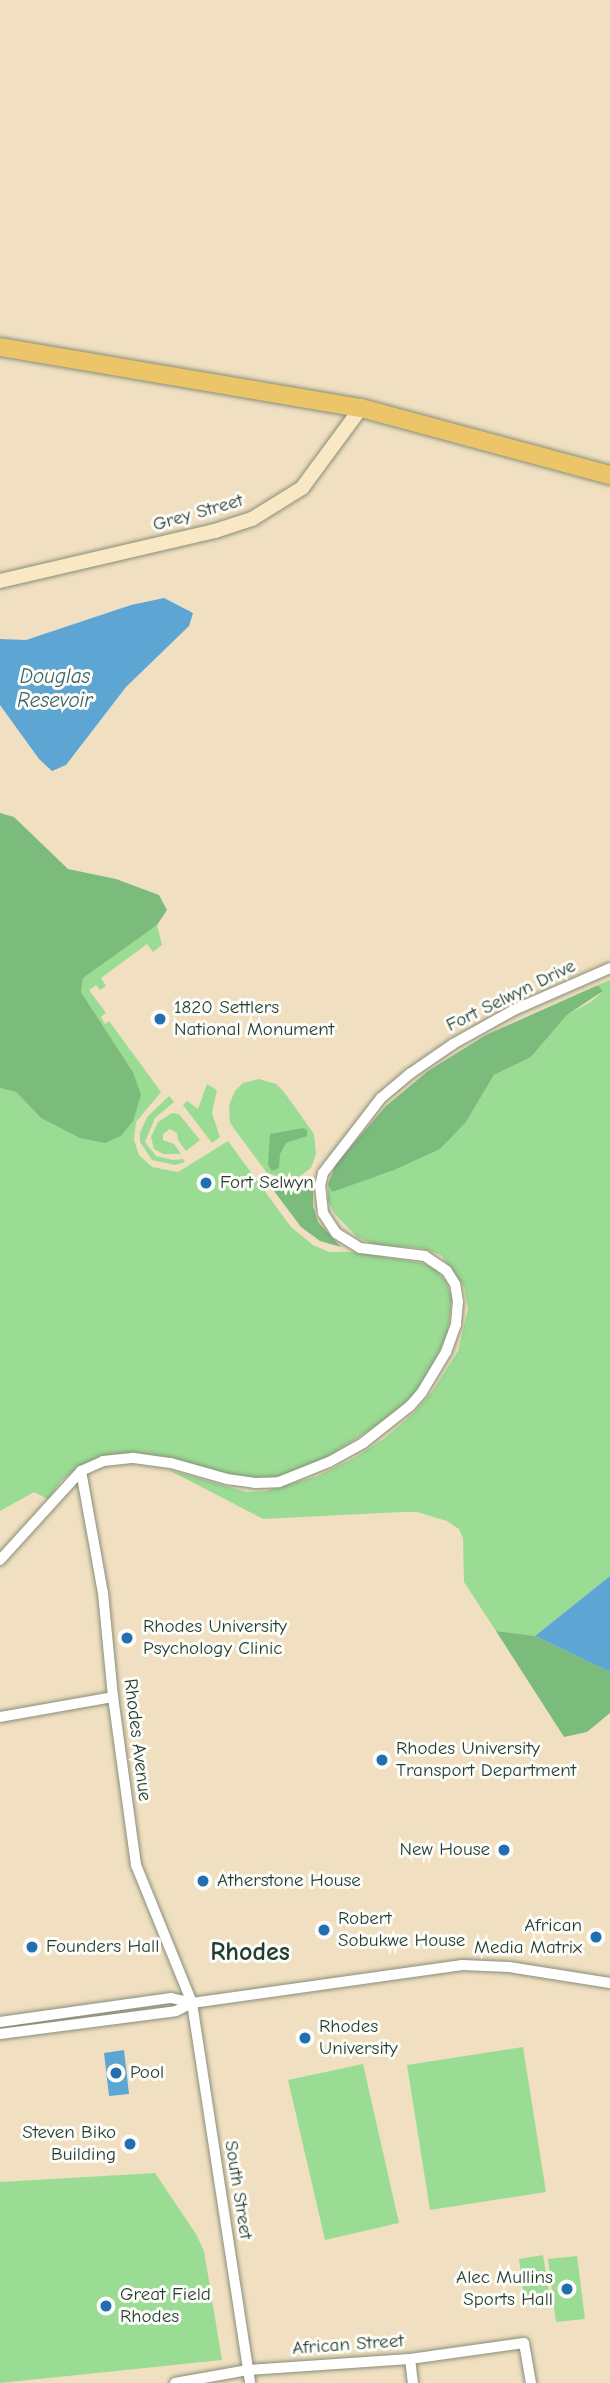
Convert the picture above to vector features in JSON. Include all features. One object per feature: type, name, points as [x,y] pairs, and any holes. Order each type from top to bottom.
[{"type":"highway","points":[[0,347],[361,408],[610,475]]},
{"type":"main road","name":"Grey Street","points":[[0,581],[215,531],[252,519],[302,488],[361,408]]},
{"type":"street","name":"Fort Selwyn Drive","points":[[81,1471],[103,1461],[119,1458],[171,1463],[228,1479],[255,1483],[279,1482],[329,1462],[363,1443],[411,1406],[446,1352],[456,1324],[458,1302],[455,1284],[447,1271],[425,1256],[360,1248],[336,1233],[323,1213],[320,1186],[323,1173],[381,1098],[411,1073],[453,1044],[514,1010],[610,968]]},
{"type":"street","points":[[0,1560],[81,1471]]},
{"type":"street","name":"Rhodes Avenue","points":[[81,1471],[103,1593],[113,1697],[136,1865],[192,2003]]},
{"type":"street","points":[[0,1717],[113,1697]]},
{"type":"street","points":[[0,2034],[176,2011],[192,2003],[462,1965],[509,1967],[610,1983]]},
{"type":"street","points":[[0,2022],[172,1998],[192,2003]]},
{"type":"street","name":"South Street","points":[[192,2003],[250,2383]]},
{"type":"street","name":"African Street","points":[[175,2383],[248,2370],[410,2359],[524,2343],[531,2383]]},
{"type":"street","points":[[410,2359],[414,2383]]},
{"type":"green space","points":[[0,813],[14,817],[68,869],[116,879],[159,895],[167,910],[157,925],[83,978],[81,992],[133,1072],[141,1095],[133,1121],[121,1136],[105,1143],[80,1138],[41,1118],[16,1092],[0,1088]]},
{"type":"green space","points":[[157,925],[162,945],[153,952],[147,944],[101,978],[106,986],[100,990],[96,985],[89,990],[106,1013],[101,1017],[105,1024],[109,1021],[161,1092],[136,1122],[134,1140],[139,1155],[152,1167],[178,1172],[228,1141],[291,1227],[313,1245],[329,1252],[352,1252],[422,1263],[435,1269],[446,1282],[452,1298],[448,1331],[435,1361],[416,1392],[391,1416],[323,1460],[293,1474],[264,1479],[218,1473],[173,1458],[138,1453],[105,1456],[81,1465],[61,1481],[48,1499],[34,1492],[0,1511],[0,1088],[16,1092],[41,1118],[133,1072],[81,992],[83,977]]},
{"type":"green space","points":[[610,980],[610,1576],[535,1636],[496,1631],[464,1582],[463,1538],[459,1529],[447,1521],[417,1512],[263,1519],[169,1470],[247,1492],[266,1491],[318,1476],[354,1458],[385,1438],[415,1412],[432,1392],[458,1351],[468,1309],[464,1287],[441,1255],[421,1248],[377,1245],[358,1238],[334,1213],[328,1201],[328,1184],[332,1192],[466,1122],[494,1075],[531,1057],[567,1015],[592,1001],[603,991],[598,985]]},
{"type":"green space","points":[[598,985],[603,991],[567,1015],[531,1057],[494,1075],[466,1122],[440,1149],[394,1170],[332,1192],[328,1184],[336,1164],[386,1106],[428,1071],[486,1035]]},
{"type":"green space","points":[[259,1079],[276,1084],[284,1092],[314,1134],[316,1154],[311,1168],[300,1176],[286,1179],[267,1173],[230,1123],[229,1105],[235,1091],[243,1083]]},
{"type":"green space","points":[[207,1084],[217,1090],[212,1113],[220,1137],[212,1143],[183,1105],[187,1101],[198,1109]]},
{"type":"green space","points":[[169,1096],[174,1102],[155,1118],[145,1142],[156,1156],[183,1159],[185,1162],[175,1165],[152,1160],[140,1142],[140,1133],[147,1117]]},
{"type":"green space","points":[[172,1113],[179,1114],[200,1140],[186,1151],[178,1140],[177,1133],[170,1129],[163,1134],[163,1140],[174,1144],[181,1154],[163,1154],[154,1149],[151,1137],[158,1122]]},
{"type":"green space","points":[[303,1128],[307,1130],[307,1136],[286,1143],[280,1154],[279,1168],[272,1171],[268,1165],[270,1134]]},
{"type":"green space","points":[[313,1177],[313,1206],[318,1222],[341,1247],[320,1241],[301,1227],[268,1183],[291,1187]]},
{"type":"green space","points":[[496,1631],[535,1636],[610,1672],[610,1713],[587,1732],[564,1737]]},
{"type":"green space","points":[[523,2047],[546,2192],[430,2210],[407,2065]]},
{"type":"green space","points":[[363,2064],[399,2223],[325,2240],[288,2080]]},
{"type":"green space","name":"Great Field Rhodes","points":[[155,2173],[196,2234],[204,2251],[222,2360],[0,2383],[0,2182]]},
{"type":"green space","points":[[543,2255],[549,2292],[524,2296],[519,2259]]},
{"type":"green space","name":"Alec Mullins Sports Hall","points":[[577,2256],[585,2319],[556,2322],[548,2259]]},
{"type":"water","name":"Douglas Resevoir","points":[[164,598],[193,613],[189,626],[126,687],[66,765],[52,771],[39,759],[0,705],[0,639],[26,640],[131,605]]},
{"type":"water","points":[[610,1576],[610,1672],[535,1636]]},
{"type":"water","name":"Pool","points":[[124,2050],[129,2094],[109,2096],[104,2053]]},
{"type":"place","name":"1820 Settlers National Monument","points":[[160,1019]]},
{"type":"place","name":"Fort Selwyn","points":[[206,1183]]},
{"type":"place","name":"Rhodes University Psychology Clinic","points":[[127,1638]]},
{"type":"place","name":"Rhodes University Transport Department","points":[[382,1760]]},
{"type":"place","name":"New House","points":[[504,1850]]},
{"type":"place","name":"Atherstone House","points":[[203,1881]]},
{"type":"place","name":"Robert Sobukwe House","points":[[324,1930]]},
{"type":"place","name":"African Media Matrix","points":[[596,1937]]},
{"type":"place","name":"Founders Hall","points":[[32,1947]]},
{"type":"place","name":"Rhodes University","points":[[305,2038]]},
{"type":"place","name":"Pool","points":[[116,2073]]},
{"type":"place","name":"Steven Biko Building","points":[[130,2144]]},
{"type":"place","name":"Alec Mullins Sports Hall","points":[[567,2289]]},
{"type":"place","name":"Great Field Rhodes","points":[[106,2306]]},
{"type":"district","name":"Rhodes","points":[[250,1953]]}]
